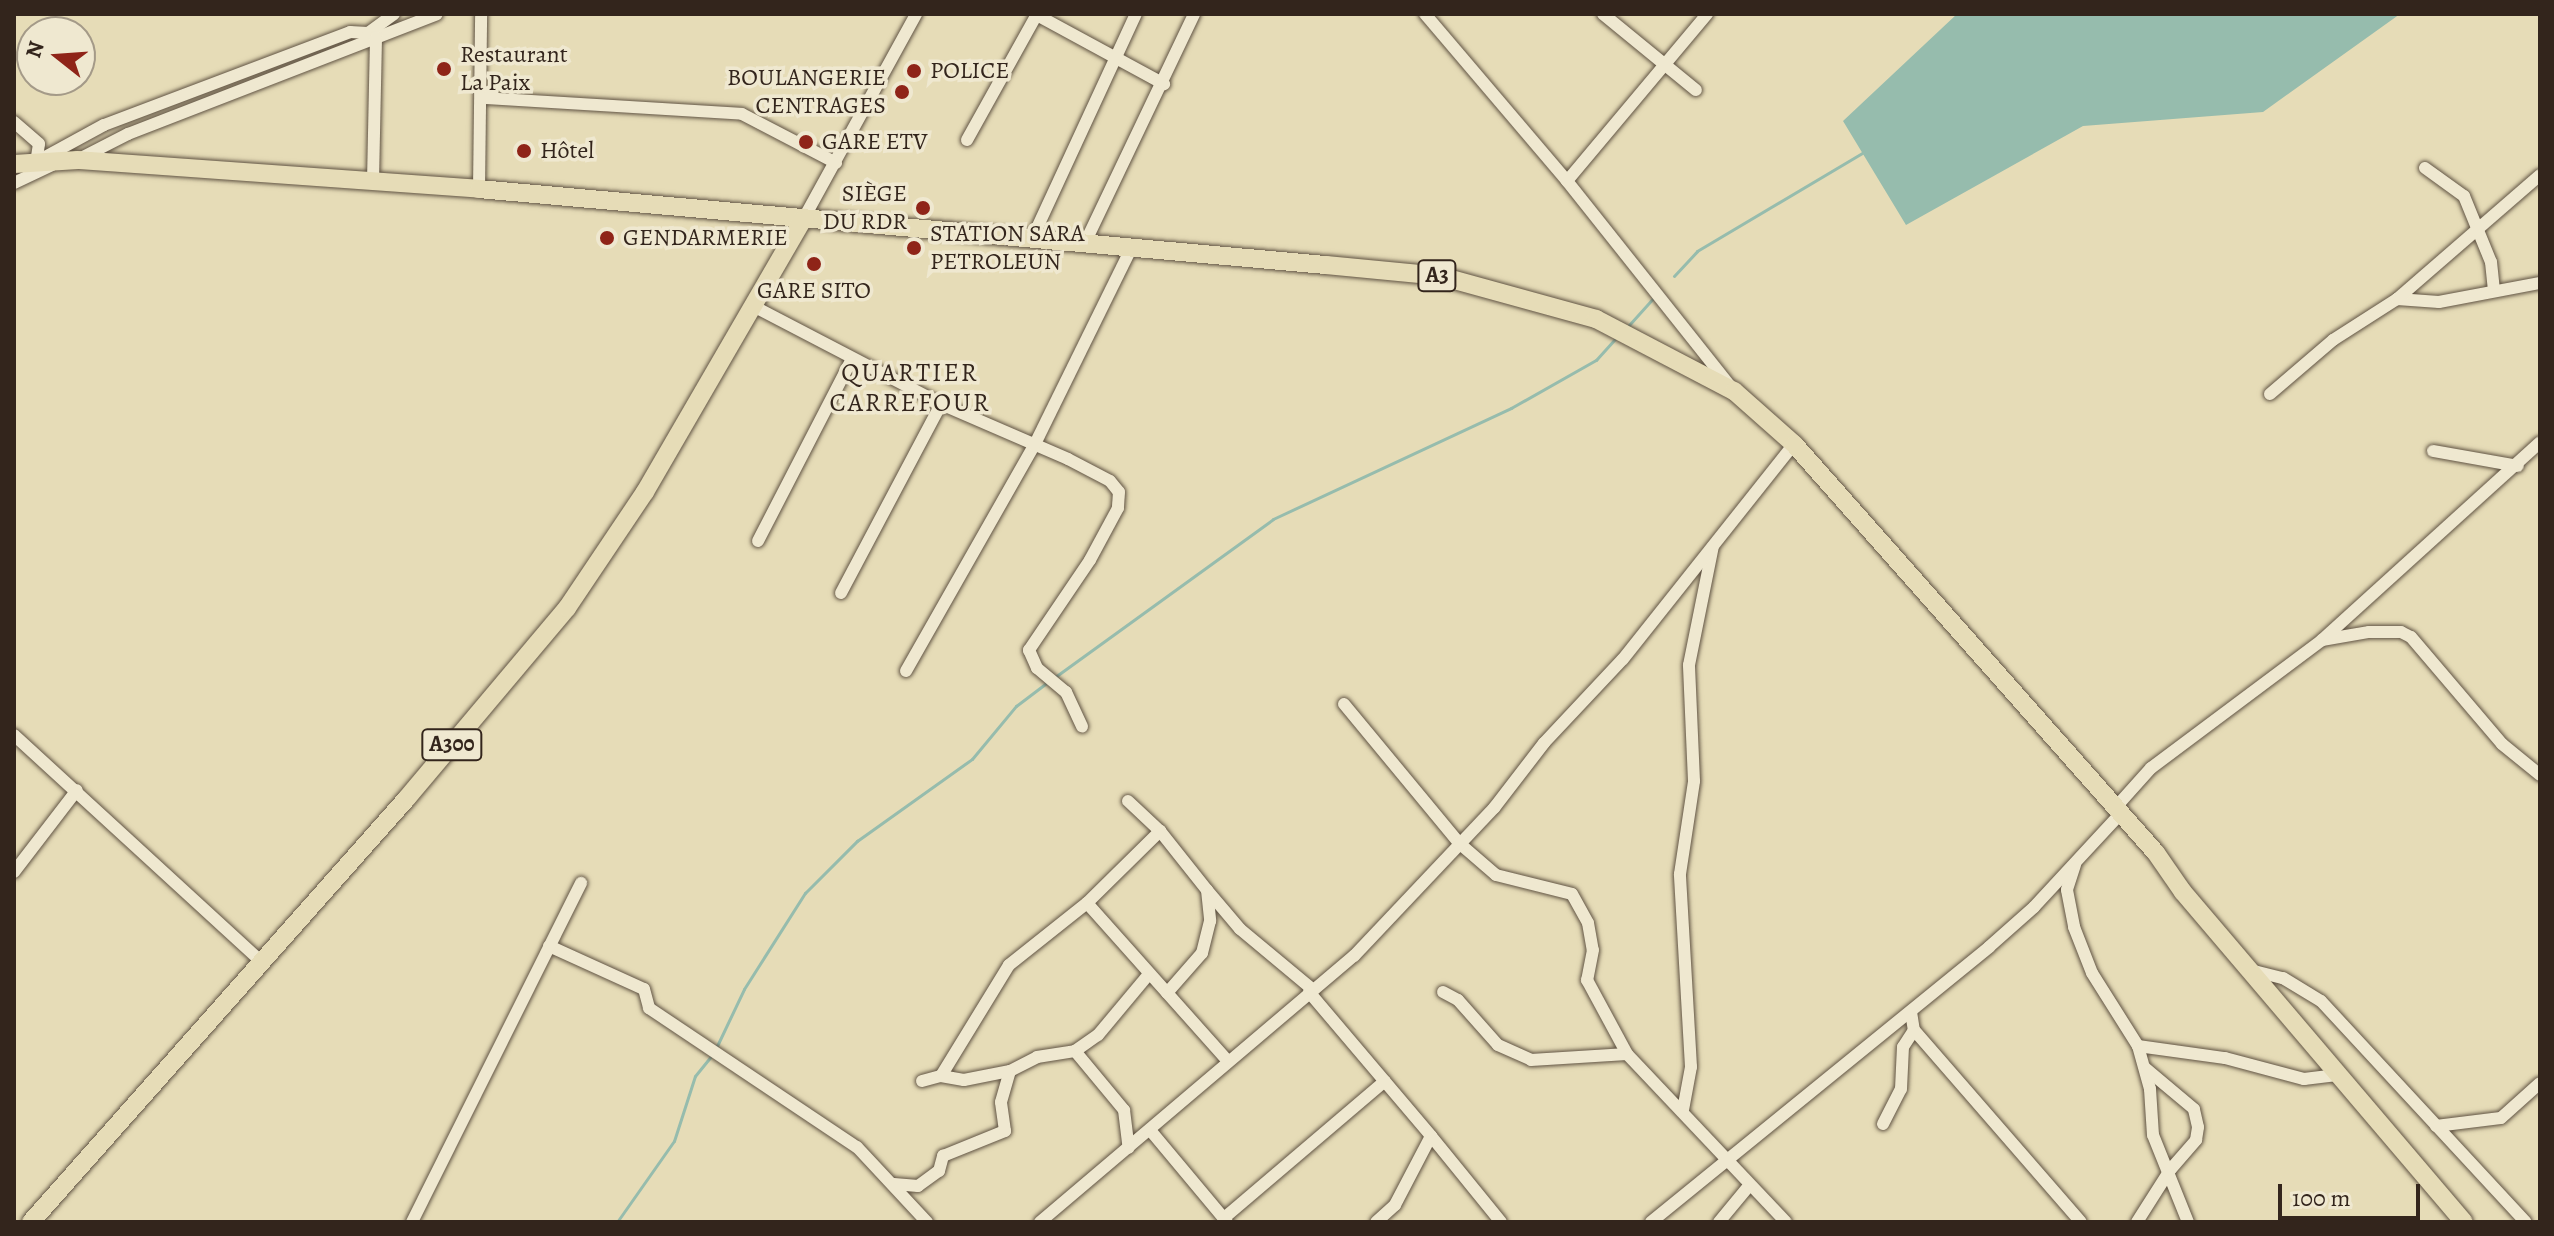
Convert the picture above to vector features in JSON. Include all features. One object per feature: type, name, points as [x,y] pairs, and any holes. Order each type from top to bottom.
[{"type":"highway","name":"A3","points":[[14,164],[70,160],[479,189],[1440,276],[1596,319],[1734,391],[1794,444],[2118,810],[2337,1075],[2464,1222]]},
{"type":"highway","name":"A300","points":[[31,1222],[567,608],[645,492],[804,218]]},
{"type":"street","points":[[14,183],[128,134],[437,14]]},
{"type":"street","points":[[479,189],[484,98],[481,14]]},
{"type":"street","points":[[804,218],[916,14]]},
{"type":"street","points":[[967,140],[1036,14],[1164,84]]},
{"type":"street","points":[[1031,241],[1136,14]]},
{"type":"street","points":[[1084,245],[1164,84],[1194,14]]},
{"type":"street","points":[[1425,14],[1567,181],[1734,391]]},
{"type":"street","points":[[1603,14],[1696,90]]},
{"type":"street","points":[[1567,181],[1707,14]]},
{"type":"street","points":[[388,15],[389,31]]},
{"type":"street","points":[[36,162],[104,125],[350,32],[368,33],[388,15]]},
{"type":"street","points":[[373,181],[376,37]]},
{"type":"street","points":[[484,98],[742,114],[836,163]]},
{"type":"street","points":[[14,122],[39,144],[36,162]]},
{"type":"street","points":[[2425,168],[2464,196],[2474,230],[2484,239],[2494,289]]},
{"type":"street","points":[[2270,394],[2333,340],[2397,299],[2540,175]]},
{"type":"street","points":[[906,671],[1034,446],[1131,249]]},
{"type":"street","points":[[2397,299],[2420,304],[2540,283]]},
{"type":"street","points":[[755,307],[941,404],[1110,481],[1119,492],[1118,508],[1090,560],[1029,650],[1037,668],[1066,692],[1082,727]]},
{"type":"street","points":[[758,541],[852,359]]},
{"type":"street","points":[[841,593],[941,404]]},
{"type":"street","points":[[1040,1222],[1150,1130],[1227,1060],[1354,956],[1623,659],[1794,444]]},
{"type":"street","points":[[1651,1222],[1727,1164],[2034,907],[2076,861],[2151,768],[2322,640],[2538,449]]},
{"type":"street","points":[[2433,451],[2518,466]]},
{"type":"street","points":[[1683,1110],[1691,1067],[1680,874],[1694,781],[1689,665],[1713,546]]},
{"type":"street","points":[[2322,640],[2369,632],[2401,632],[2411,637],[2502,744],[2540,775]]},
{"type":"street","points":[[1344,704],[1459,843],[1496,875],[1572,894],[1588,923],[1593,950],[1587,980],[1627,1054],[1683,1110],[1748,1187],[1786,1222]]},
{"type":"street","points":[[14,735],[261,961]]},
{"type":"street","points":[[14,872],[62,817],[77,790]]},
{"type":"street","points":[[1128,801],[1160,831],[1240,929],[1310,991],[1501,1222]]},
{"type":"street","points":[[941,1076],[995,981],[1043,933],[1087,903],[1160,831]]},
{"type":"street","points":[[2076,861],[2067,890],[2074,927],[2092,973],[2138,1046],[2144,1067],[2153,1135],[2170,1170],[2188,1222]]},
{"type":"street","points":[[412,1222],[581,883]]},
{"type":"street","points":[[1167,993],[1202,953],[1210,921],[1207,890]]},
{"type":"street","points":[[1087,903],[1227,1060]]},
{"type":"street","points":[[549,946],[644,989],[649,1008],[810,1112],[857,1147],[927,1222]]},
{"type":"street","points":[[2250,970],[2283,978],[2321,1001],[2526,1222]]},
{"type":"street","points":[[922,1081],[941,1076],[964,1080],[1010,1071],[1037,1057],[1075,1051],[1098,1035],[1149,974]]},
{"type":"street","points":[[1443,992],[1458,1000],[1498,1045],[1531,1060],[1627,1054]]},
{"type":"street","points":[[1911,1012],[1914,1030],[2081,1222]]},
{"type":"street","points":[[1883,1124],[1901,1089],[1903,1047],[1914,1030]]},
{"type":"street","points":[[2138,1046],[2225,1058],[2304,1079],[2337,1075]]},
{"type":"street","points":[[1075,1051],[1124,1110],[1129,1148]]},
{"type":"street","points":[[2137,1222],[2170,1170],[2196,1140],[2194,1109],[2144,1067]]},
{"type":"street","points":[[894,1184],[918,1186],[939,1171],[943,1156],[1005,1131],[1001,1102],[1010,1071]]},
{"type":"street","points":[[1150,1130],[1226,1220],[1385,1081]]},
{"type":"street","points":[[2436,1126],[2501,1118],[2540,1083]]},
{"type":"street","points":[[1376,1222],[1395,1205],[1431,1136]]},
{"type":"street","points":[[1719,1222],[1748,1187]]},
{"type":"shaded area","points":[[1957,14],[2400,14],[2263,112],[2083,126],[1906,225],[1843,121]]},
{"type":"waterway","points":[[1674,276],[1697,251],[1864,152]]},
{"type":"waterway","points":[[1629,325],[1653,298]]},
{"type":"waterway","points":[[1055,677],[1273,519],[1511,408],[1596,360],[1615,339]]},
{"type":"waterway","points":[[716,1048],[744,989],[805,893],[857,841],[972,759],[1016,706],[1049,681]]},
{"type":"waterway","points":[[617,1222],[674,1141],[695,1076],[713,1054]]},
{"type":"place","name":"Restaurant La Paix","points":[[444,69]]},
{"type":"place","name":"POLICE","points":[[914,71]]},
{"type":"place","name":"BOULANGERIE CENTRAGES","points":[[902,92]]},
{"type":"place","name":"GARE ETV","points":[[806,142]]},
{"type":"place","name":"Hôtel","points":[[524,151]]},
{"type":"place","name":"SIÈGE DU RDR","points":[[923,208]]},
{"type":"place","name":"GENDARMERIE","points":[[607,238]]},
{"type":"place","name":"STATION SARA PETROLEUN","points":[[914,248]]},
{"type":"place","name":"GARE SITO","points":[[814,264]]},
{"type":"district","name":"QUARTIER CARREFOUR","points":[[910,388]]}]
